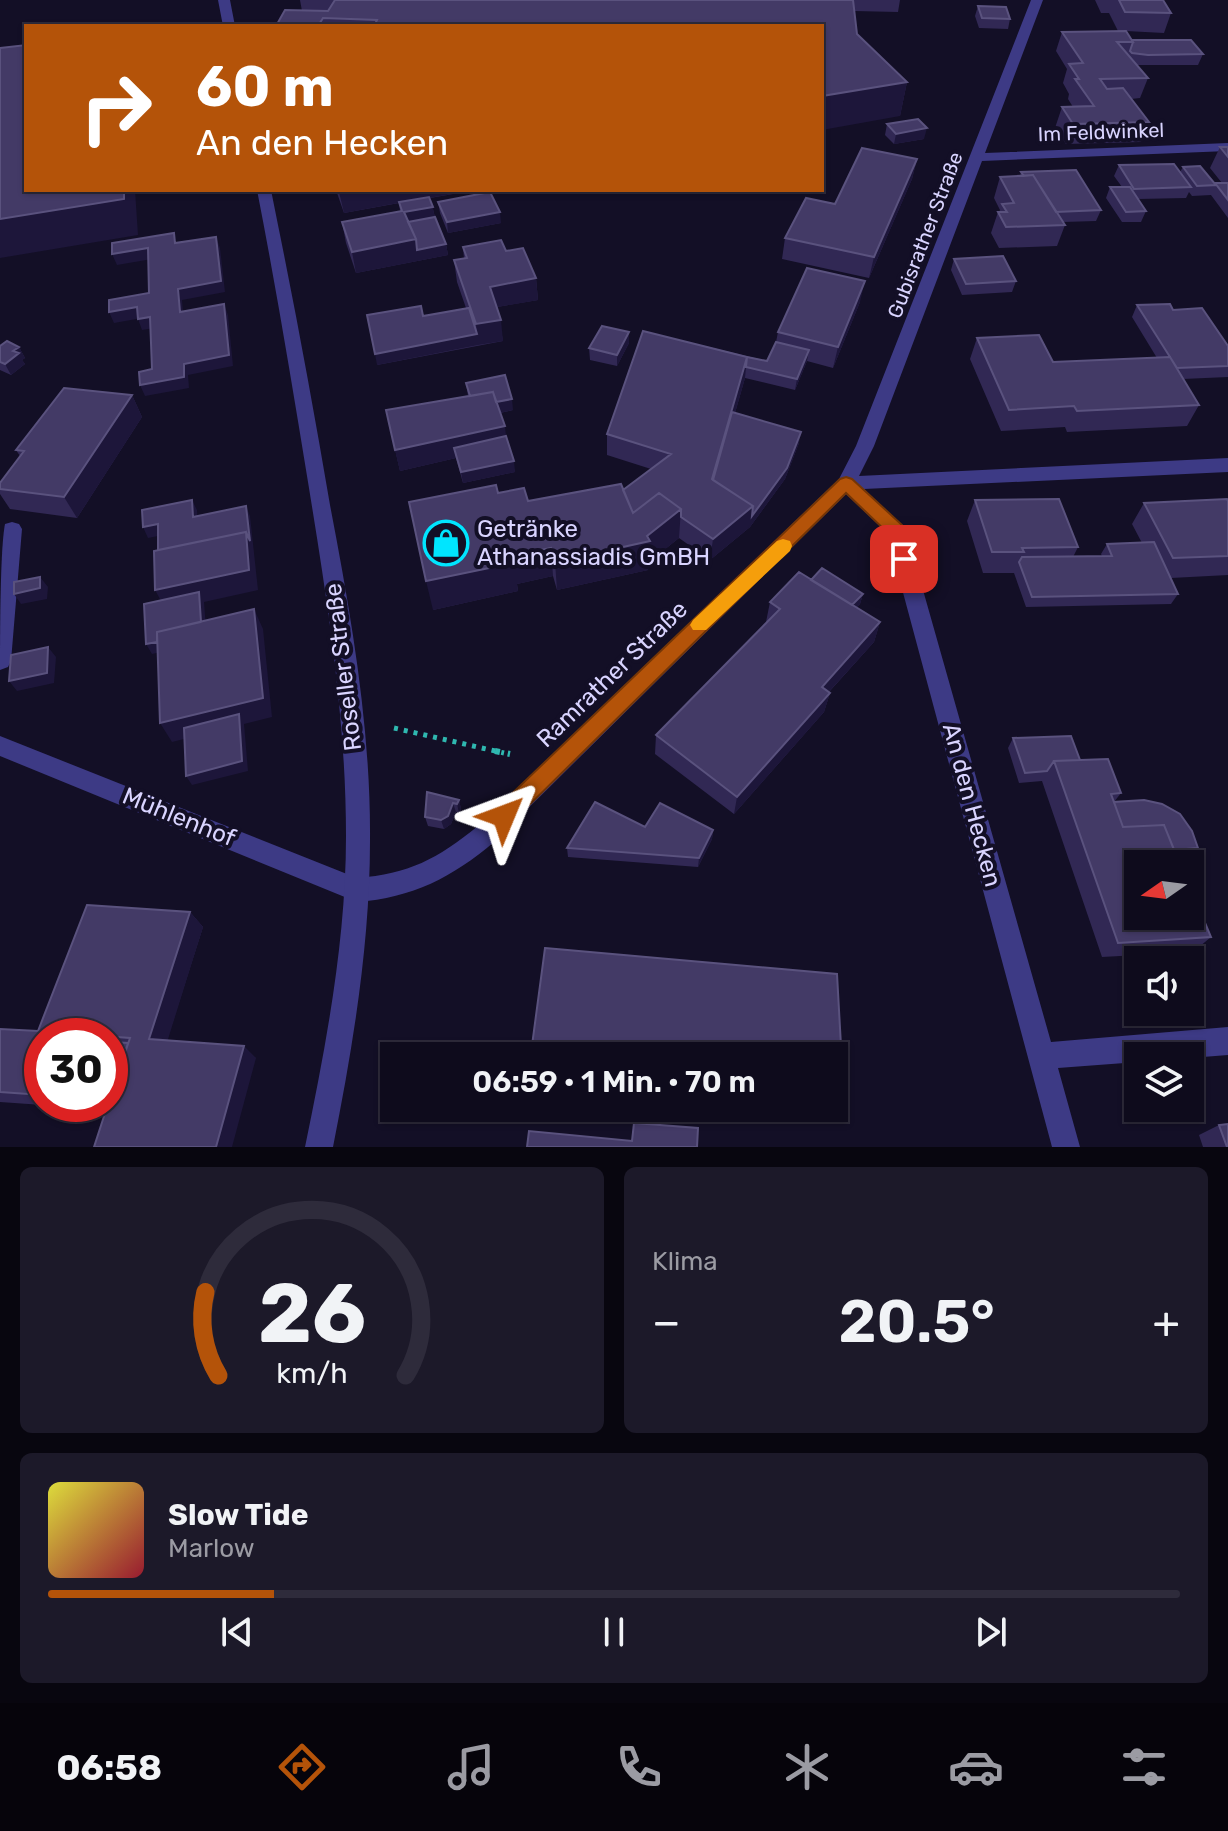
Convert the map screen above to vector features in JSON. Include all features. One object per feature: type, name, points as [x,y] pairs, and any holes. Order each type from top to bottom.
[{"type":"street","points":[[224,0],[229,24]]},
{"type":"street","name":"Gubisrather Straße","points":[[846,483],[865,446],[1037,0]]},
{"type":"street","name":"Im Feldwinkel","points":[[976,157],[1228,147]]},
{"type":"street","name":"Roseller Straße","points":[[264,192],[327,539],[350,719],[357,813],[357,890],[349,970],[319,1147]]},
{"type":"street","points":[[846,483],[1228,465]]},
{"type":"street","name":"Ramrather Straße","points":[[357,890],[402,884],[437,872],[486,834],[846,483]]},
{"type":"street","name":"An den Hecken","points":[[846,483],[896,530],[1066,1147]]},
{"type":"street","points":[[0,661],[12,529]]},
{"type":"street","name":"Mühlenhof","points":[[0,746],[357,890]]},
{"type":"street","points":[[1041,1056],[1228,1041]]},
{"type":"path","points":[[350,719],[558,764]]},
{"type":"building","points":[[335,0],[853,0],[857,34],[907,82],[824,96],[824,24],[375,24],[377,20],[323,18],[319,24],[277,24],[285,10],[328,11]]},
{"type":"building","points":[[1119,0],[1163,0],[1171,13],[1125,12]]},
{"type":"building","points":[[978,6],[1006,7],[1010,19],[982,18]]},
{"type":"building","points":[[1126,31],[1133,42],[1117,42],[1148,78],[1100,79],[1107,89],[1123,88],[1149,122],[1073,124],[1062,107],[1094,106],[1075,79],[1079,79],[1069,64],[1083,63],[1062,32]]},
{"type":"building","points":[[1132,40],[1191,40],[1203,54],[1132,53]]},
{"type":"building","points":[[24,45],[24,192],[124,192],[124,199],[0,219],[0,48]]},
{"type":"building","points":[[918,119],[927,128],[896,134],[887,124]]},
{"type":"building","points":[[862,148],[917,159],[874,257],[785,238],[806,198],[835,204]]},
{"type":"building","points":[[1174,164],[1191,187],[1134,189],[1119,165]]},
{"type":"building","points":[[1200,166],[1216,185],[1197,186],[1183,167]]},
{"type":"building","points":[[1076,170],[1101,210],[1056,212],[1033,175],[1024,176],[1021,172]]},
{"type":"building","points":[[1033,175],[1065,225],[1006,227],[998,212],[1007,212],[1002,204],[1014,203],[1000,177]]},
{"type":"building","points":[[1215,183],[1228,183],[1228,200]]},
{"type":"building","points":[[1110,187],[1130,187],[1146,211],[1126,212]]},
{"type":"building","points":[[490,192],[500,212],[447,222],[438,202]]},
{"type":"building","points":[[429,197],[433,207],[404,212],[416,239],[352,252],[342,222],[402,211],[399,202]]},
{"type":"building","points":[[435,217],[446,244],[417,250],[416,239],[408,222]]},
{"type":"building","points":[[174,233],[175,243],[216,237],[221,281],[178,289],[180,312],[224,304],[229,355],[184,364],[184,377],[140,385],[139,372],[152,369],[150,317],[138,319],[137,307],[109,312],[109,300],[149,293],[148,248],[112,254],[112,243]]},
{"type":"building","points":[[501,240],[506,251],[523,248],[536,278],[490,287],[501,320],[476,324],[454,260],[467,258],[463,247]]},
{"type":"building","points":[[1003,256],[1016,281],[966,284],[954,259]]},
{"type":"building","points":[[807,268],[865,281],[838,347],[778,332]]},
{"type":"building","points":[[1170,304],[1173,310],[1202,308],[1228,346],[1228,366],[1177,368],[1137,305]]},
{"type":"building","points":[[421,306],[423,316],[469,308],[477,334],[375,354],[367,315]]},
{"type":"building","points":[[602,326],[629,332],[617,355],[589,348]]},
{"type":"building","points":[[643,331],[747,357],[712,479],[753,506],[713,539],[681,517],[681,509],[659,493],[633,513],[623,490],[671,454],[607,434]]},
{"type":"building","points":[[1039,335],[1053,362],[1170,357],[1199,405],[1077,411],[1074,406],[1009,410],[977,338]]},
{"type":"building","points":[[7,341],[19,347],[13,351],[19,353],[5,364],[0,362],[0,346]]},
{"type":"building","points":[[776,342],[809,350],[797,379],[746,367],[747,357],[767,361]]},
{"type":"building","points":[[505,375],[512,399],[496,402],[493,392],[470,396],[466,383]]},
{"type":"building","points":[[64,388],[132,395],[64,497],[0,489],[0,483],[24,451],[16,450]]},
{"type":"building","points":[[493,392],[505,426],[395,450],[386,410]]},
{"type":"building","points":[[732,412],[801,432],[787,468],[752,516],[753,506],[713,480]]},
{"type":"building","points":[[506,436],[514,461],[461,472],[454,448]]},
{"type":"building","points":[[621,484],[633,513],[659,493],[681,509],[647,536],[650,541],[555,562],[551,548],[512,556],[514,563],[426,581],[409,502],[496,485],[498,493],[524,488],[528,501]]},
{"type":"building","points":[[1059,499],[1078,547],[992,552],[975,500]]},
{"type":"building","points":[[1227,499],[1228,556],[1173,558],[1144,503]]},
{"type":"building","points":[[192,500],[193,517],[246,506],[250,541],[246,532],[158,550],[158,524],[143,527],[142,510]]},
{"type":"building","points":[[246,532],[249,570],[155,590],[154,551]]},
{"type":"building","points":[[1154,542],[1178,594],[1032,597],[1019,562],[1022,557],[1112,556],[1107,544]]},
{"type":"building","points":[[822,568],[863,594],[852,605],[811,580]]},
{"type":"building","points":[[799,572],[880,622],[822,687],[830,693],[737,797],[656,735],[780,609],[770,602]]},
{"type":"building","points":[[40,577],[40,588],[14,594],[14,582]]},
{"type":"building","points":[[199,592],[201,622],[157,632],[157,642],[146,644],[144,604]]},
{"type":"building","points":[[254,609],[263,698],[160,723],[157,632]]},
{"type":"building","points":[[48,647],[47,673],[9,681],[11,655]]},
{"type":"building","points":[[239,714],[242,761],[186,776],[184,728]]},
{"type":"building","points":[[1071,736],[1080,760],[1054,761],[1047,771],[1025,773],[1013,738]]},
{"type":"building","points":[[1108,759],[1121,793],[1111,794],[1123,827],[1164,825],[1174,850],[1124,850],[1124,930],[1204,930],[1204,920],[1211,937],[1118,943],[1054,761]]},
{"type":"building","points":[[427,792],[459,800],[457,804],[453,803],[448,816],[441,820],[425,817]]},
{"type":"building","points":[[1144,800],[1162,804],[1180,814],[1192,831],[1198,848],[1174,850],[1164,825],[1123,827],[1114,802]]},
{"type":"building","points":[[595,802],[645,827],[660,803],[713,830],[699,858],[567,848]]},
{"type":"building","points":[[87,905],[190,912],[149,1039],[244,1046],[216,1147],[94,1147],[102,1122],[128,1122],[128,1018],[43,1018]]},
{"type":"building","points":[[545,948],[837,974],[841,1042],[532,1042]]},
{"type":"building","points":[[0,1029],[24,1030],[24,1094],[0,1092]]},
{"type":"building","points":[[634,1123],[698,1128],[697,1147],[527,1147],[529,1131],[632,1141]]},
{"type":"building","points":[[1228,1124],[1228,1147],[1227,1147],[1219,1125]]},
{"type":"slow traffic","points":[[699,625],[783,546]]},
{"type":"place","name":"Getränke Athanassiadis GmBH","points":[[446,543]]},
{"type":"route","points":[[504,816],[846,483],[896,530],[904,559]]}]
